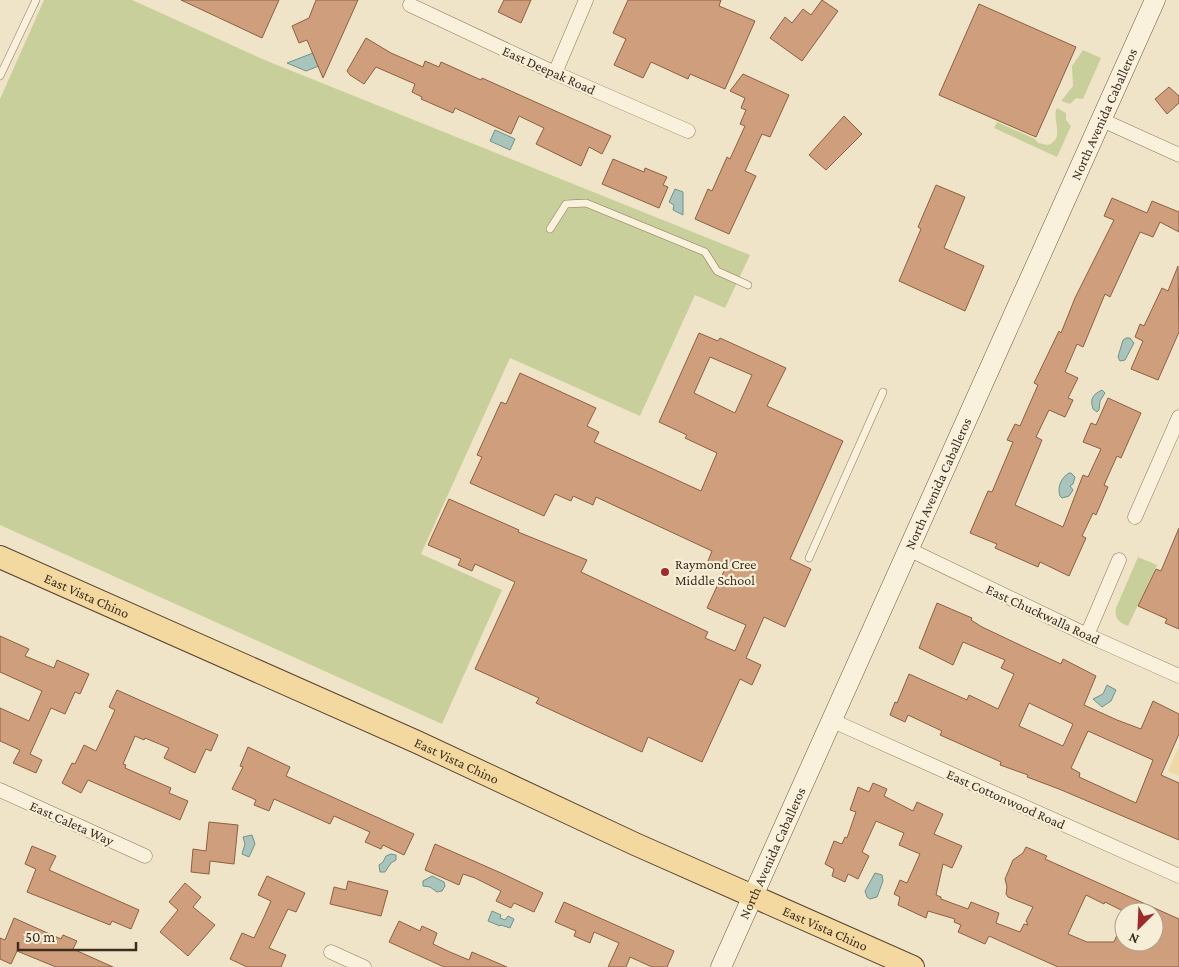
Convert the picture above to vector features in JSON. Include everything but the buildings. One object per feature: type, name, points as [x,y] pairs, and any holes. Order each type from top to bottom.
[{"type":"main road","name":"East Vista Chino","points":[[0,557],[400,734],[635,844],[913,967]]},
{"type":"street","points":[[555,73],[586,0]]},
{"type":"street","name":"North Avenida Caballeros","points":[[722,967],[1155,0]]},
{"type":"street","name":"East Deepak Road","points":[[410,5],[555,73],[688,132]]},
{"type":"street","points":[[1102,120],[1179,155]]},
{"type":"street","points":[[1135,517],[1179,417]]},
{"type":"street","name":"East Chuckwalla Road","points":[[908,549],[1087,635],[1179,676]]},
{"type":"street","points":[[1087,635],[1119,560]]},
{"type":"street","name":"East Cottonwood Road","points":[[833,721],[1179,876]]},
{"type":"street","name":"East Caleta Way","points":[[0,790],[144,856]]},
{"type":"street","points":[[331,952],[364,967]]},
{"type":"lane","points":[[0,76],[36,0]]},
{"type":"lane","points":[[550,229],[566,204],[586,203],[705,252],[717,271],[748,286]]},
{"type":"lane","points":[[809,558],[883,392]]},
{"type":"green space","points":[[44,0],[132,0],[267,61],[750,255],[725,308],[695,295],[640,416],[510,358],[421,554],[502,590],[442,724],[0,525],[0,99]]},
{"type":"green space","points":[[1083,50],[1101,58],[1083,99],[1076,98],[1070,104],[1061,101],[1073,86],[1072,66]]},
{"type":"green space","points":[[1057,108],[1066,113],[1066,120],[1071,126],[1057,157],[994,128],[997,122],[1035,139],[1038,143],[1048,145],[1056,138]]},
{"type":"green space","points":[[1138,557],[1157,565],[1128,626],[1118,620],[1116,608]]},
{"type":"sand","points":[[1179,746],[1179,776],[1168,771]]},
{"type":"water","points":[[313,53],[319,66],[306,71],[287,63]]},
{"type":"water","points":[[495,130],[515,139],[510,150],[490,141]]},
{"type":"water","points":[[675,189],[683,192],[683,215],[673,210],[674,205],[669,202]]},
{"type":"water","points":[[1130,338],[1134,343],[1125,360],[1120,361],[1118,357],[1123,340]]},
{"type":"water","points":[[1102,390],[1105,393],[1100,401],[1097,412],[1093,409],[1092,400]]},
{"type":"water","points":[[1069,473],[1075,477],[1073,484],[1070,486],[1073,490],[1069,496],[1062,498],[1059,493],[1059,486]]},
{"type":"water","points":[[1107,685],[1116,690],[1111,701],[1102,707],[1093,699],[1103,694]]},
{"type":"water","points":[[252,835],[255,844],[249,857],[242,854],[245,844],[243,837]]},
{"type":"water","points":[[396,855],[396,860],[391,863],[385,872],[380,872],[379,865],[386,856]]},
{"type":"water","points":[[875,873],[882,875],[883,881],[877,897],[870,899],[865,891]]},
{"type":"water","points":[[432,876],[444,882],[445,886],[442,891],[437,892],[430,887],[423,886],[423,881]]},
{"type":"water","points":[[492,911],[501,915],[500,918],[505,920],[508,916],[514,919],[510,928],[488,921]]},
{"type":"place","name":"Raymond Cree Middle School","points":[[665,572]]}]
